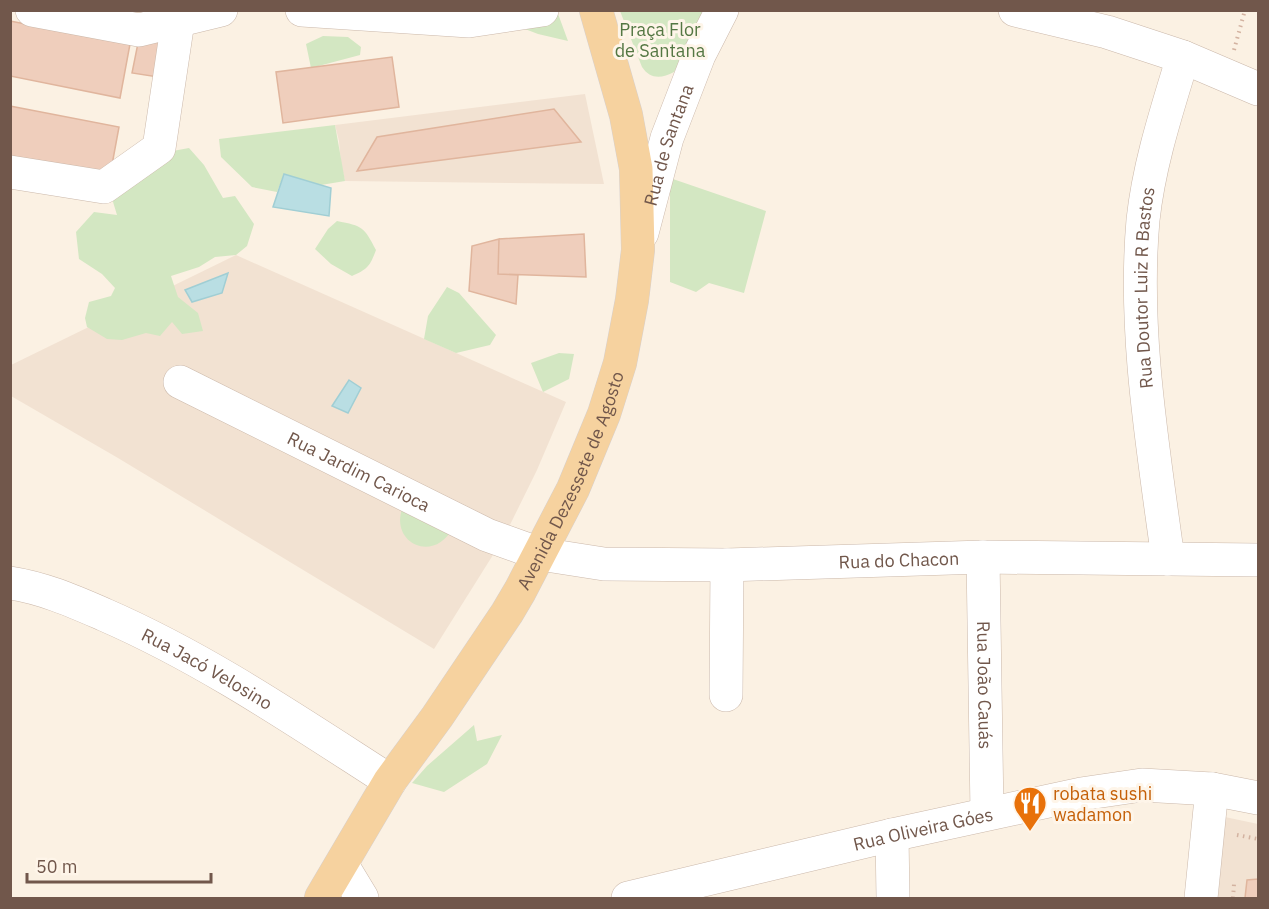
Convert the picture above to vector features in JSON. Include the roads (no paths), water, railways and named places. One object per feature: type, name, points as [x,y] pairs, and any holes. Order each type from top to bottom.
[{"type":"main road","name":"Avenida Dezessete de Agosto","points":[[321,898],[390,781],[507,613],[540,554],[573,489],[604,414],[620,363],[632,300],[638,250],[636,170],[626,115],[596,10]]},
{"type":"street","points":[[32,10],[139,30],[221,10]]},
{"type":"street","points":[[302,10],[469,21],[542,10]]},
{"type":"street","name":"Rua de Santana","points":[[638,250],[667,138],[699,55],[722,10]]},
{"type":"street","points":[[1015,10],[1107,32],[1183,57],[1258,89]]},
{"type":"street","points":[[10,172],[104,187],[159,148],[178,21]]},
{"type":"street","name":"Rua Doutor Luiz R Bastos","points":[[1168,559],[1149,410],[1141,309],[1143,219],[1150,176],[1183,57]]},
{"type":"street","name":"Rua Jardim Carioca","points":[[180,382],[486,535],[540,554]]},
{"type":"street","name":"Rua do Chacon","points":[[540,554],[604,564],[727,565],[983,557],[1258,560]]},
{"type":"street","name":"Rua João Cauás","points":[[983,557],[987,813]]},
{"type":"street","points":[[726,694],[727,565]]},
{"type":"street","name":"Rua Jacó Velosino","points":[[10,583],[34,586],[146,633],[246,690],[390,781]]},
{"type":"street","name":"Rua Oliveira Góes","points":[[628,898],[705,889],[892,835],[1080,794],[1142,785],[1212,789],[1258,798]]},
{"type":"street","points":[[1201,898],[1212,789]]},
{"type":"street","points":[[892,835],[893,898]]},
{"type":"street","points":[[342,865],[362,898]]},
{"type":"water","points":[[284,174],[331,188],[329,216],[273,207]]},
{"type":"water","points":[[228,273],[222,293],[192,302],[185,290]]},
{"type":"water","points":[[349,380],[361,388],[348,413],[332,406]]},
{"type":"place","name":"robata sushi wadamon","points":[[1030,832]]},
{"type":"park label","name":"Praça Flor de Santana","points":[[660,39]]}]
